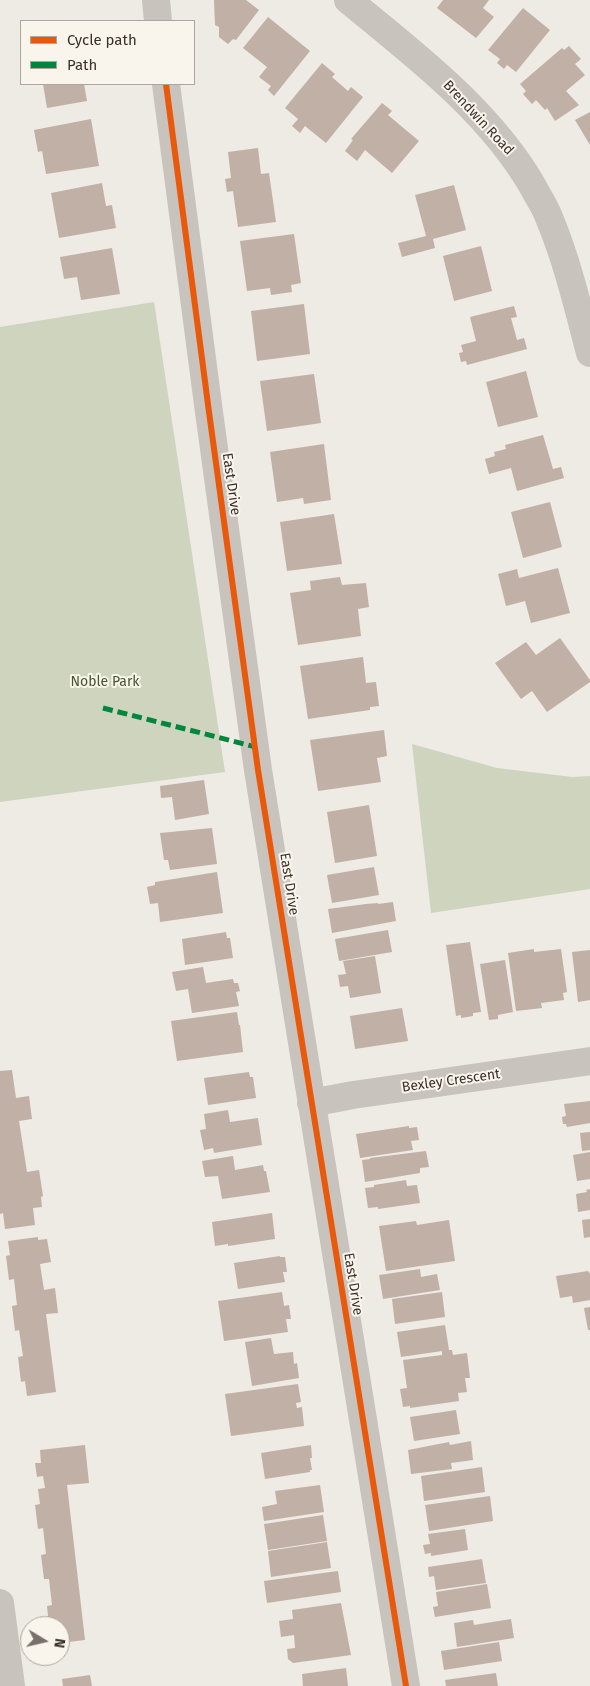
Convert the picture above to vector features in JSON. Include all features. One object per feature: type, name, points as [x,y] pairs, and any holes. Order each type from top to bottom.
[{"type":"street","points":[[156,0],[158,20]]},
{"type":"street","name":"Brendwin Road","points":[[348,0],[450,86],[493,131],[515,158],[548,214],[563,253],[590,353]]},
{"type":"street","name":"East Drive","points":[[166,85],[258,770],[406,1686]]},
{"type":"street","name":"Bexley Crescent","points":[[311,1103],[353,1095],[590,1061]]},
{"type":"street","points":[[0,1603],[11,1686]]},
{"type":"green space","name":"Noble Park","points":[[154,302],[225,772],[0,802],[0,327]]},
{"type":"green space","points":[[412,744],[497,768],[572,777],[590,776],[590,889],[431,913]]},
{"type":"building","points":[[214,0],[246,0],[259,10],[236,40],[233,39],[228,44],[219,37],[219,27],[215,25]]},
{"type":"building","points":[[443,0],[489,0],[483,8],[494,17],[476,38],[437,8]]},
{"type":"building","points":[[523,8],[550,30],[516,72],[507,65],[504,69],[497,63],[500,59],[488,50]]},
{"type":"building","points":[[268,17],[310,51],[274,96],[268,90],[271,86],[259,77],[267,67],[243,48]]},
{"type":"building","points":[[569,46],[581,59],[575,64],[585,75],[566,91],[579,105],[555,121],[547,108],[545,110],[536,100],[532,104],[523,94],[526,91],[520,84],[562,48],[564,50]]},
{"type":"building","points":[[322,63],[335,74],[332,77],[348,91],[351,87],[363,97],[326,143],[305,126],[300,133],[292,126],[298,119],[285,108]]},
{"type":"building","points":[[43,85],[84,85],[87,101],[47,108]]},
{"type":"building","points":[[382,103],[392,111],[388,115],[419,141],[392,173],[365,150],[357,161],[345,151],[353,140],[351,139]]},
{"type":"building","points":[[590,112],[590,145],[575,120]]},
{"type":"building","points":[[91,119],[99,166],[46,174],[42,151],[38,152],[34,130]]},
{"type":"building","points":[[258,148],[261,174],[269,173],[276,222],[238,227],[233,191],[227,192],[225,179],[231,178],[228,152]]},
{"type":"building","points":[[102,183],[106,206],[112,205],[116,228],[59,238],[51,193]]},
{"type":"building","points":[[454,185],[466,230],[433,239],[435,248],[402,257],[398,243],[426,236],[415,195]]},
{"type":"building","points":[[294,234],[301,283],[291,285],[292,292],[271,295],[270,288],[247,291],[240,241]]},
{"type":"building","points":[[481,246],[492,291],[454,301],[443,256]]},
{"type":"building","points":[[112,248],[120,294],[81,300],[77,277],[64,279],[60,257]]},
{"type":"building","points":[[304,304],[310,354],[257,361],[251,311]]},
{"type":"building","points":[[514,306],[517,317],[511,318],[517,340],[524,338],[527,349],[467,365],[466,361],[461,362],[459,353],[463,352],[461,345],[476,341],[470,317]]},
{"type":"building","points":[[526,371],[538,417],[498,427],[486,382]]},
{"type":"building","points":[[314,374],[321,423],[267,431],[260,381]]},
{"type":"building","points":[[543,435],[553,469],[561,467],[564,478],[517,491],[511,468],[489,474],[485,459],[495,456],[494,452],[506,449],[505,445]]},
{"type":"building","points":[[324,444],[331,500],[304,504],[303,498],[277,502],[270,452]]},
{"type":"building","points":[[550,502],[562,547],[523,558],[511,512]]},
{"type":"building","points":[[334,514],[342,564],[287,571],[280,522]]},
{"type":"building","points":[[558,568],[570,613],[531,623],[525,601],[506,606],[498,574],[517,569],[519,578]]},
{"type":"building","points":[[340,577],[342,585],[366,583],[369,607],[358,609],[361,636],[298,645],[290,593],[311,590],[310,581]]},
{"type":"building","points":[[560,638],[590,682],[547,712],[532,691],[521,699],[495,663],[526,642],[536,655]]},
{"type":"building","points":[[363,657],[366,683],[376,682],[379,706],[370,707],[370,710],[308,719],[300,666]]},
{"type":"building","points":[[384,730],[387,756],[377,758],[381,782],[318,791],[310,740]]},
{"type":"building","points":[[204,780],[209,814],[175,820],[172,797],[161,798],[160,786]]},
{"type":"building","points":[[369,805],[377,856],[335,863],[327,812]]},
{"type":"building","points":[[212,828],[217,864],[170,870],[168,860],[164,860],[160,833]]},
{"type":"building","points":[[374,867],[379,895],[332,903],[327,875]]},
{"type":"building","points":[[217,872],[223,913],[160,922],[158,903],[150,904],[147,887],[155,885],[155,882]]},
{"type":"building","points":[[393,902],[396,921],[332,933],[328,909]]},
{"type":"building","points":[[388,930],[392,952],[339,961],[335,939]]},
{"type":"building","points":[[226,932],[227,938],[230,938],[233,958],[185,965],[182,939]]},
{"type":"building","points":[[470,942],[481,1012],[473,1013],[473,1016],[461,1018],[461,1015],[456,1016],[446,945]]},
{"type":"building","points":[[534,949],[534,952],[561,949],[567,992],[563,993],[564,1000],[541,1003],[542,1008],[516,1011],[508,953]]},
{"type":"building","points":[[590,950],[590,1000],[578,1002],[572,952]]},
{"type":"building","points":[[375,956],[381,993],[350,998],[348,986],[340,987],[338,975],[346,974],[343,961]]},
{"type":"building","points":[[505,960],[513,1012],[498,1015],[498,1019],[489,1020],[480,964]]},
{"type":"building","points":[[203,967],[206,983],[233,979],[234,983],[238,983],[240,991],[236,992],[239,1006],[192,1013],[188,989],[176,991],[172,972]]},
{"type":"building","points":[[402,1008],[408,1041],[355,1049],[350,1016]]},
{"type":"building","points":[[237,1012],[243,1052],[177,1061],[171,1021]]},
{"type":"building","points":[[12,1070],[16,1098],[29,1096],[32,1119],[19,1121],[27,1172],[39,1170],[43,1196],[41,1197],[42,1207],[33,1208],[35,1225],[5,1229],[3,1213],[0,1214],[0,1071]]},
{"type":"building","points":[[249,1072],[250,1077],[253,1077],[256,1098],[208,1105],[204,1078]]},
{"type":"building","points":[[590,1101],[590,1123],[567,1127],[566,1124],[563,1124],[562,1117],[566,1116],[564,1104]]},
{"type":"building","points":[[228,1110],[230,1122],[258,1118],[262,1145],[214,1153],[213,1148],[204,1150],[200,1130],[206,1129],[204,1114]]},
{"type":"building","points":[[409,1126],[409,1128],[417,1127],[419,1140],[411,1141],[413,1150],[360,1158],[356,1134]]},
{"type":"building","points":[[590,1132],[590,1150],[582,1151],[580,1133]]},
{"type":"building","points":[[426,1151],[429,1167],[420,1168],[420,1173],[365,1182],[362,1160]]},
{"type":"building","points":[[590,1152],[590,1179],[577,1181],[573,1155]]},
{"type":"building","points":[[233,1156],[235,1170],[263,1165],[270,1192],[222,1199],[218,1176],[205,1177],[202,1161]]},
{"type":"building","points":[[406,1180],[407,1186],[417,1185],[420,1203],[378,1209],[378,1207],[368,1208],[365,1188]]},
{"type":"building","points":[[590,1189],[590,1210],[578,1212],[576,1194],[587,1192],[586,1190]]},
{"type":"building","points":[[272,1213],[275,1239],[228,1246],[228,1244],[215,1246],[212,1222]]},
{"type":"building","points":[[590,1219],[590,1237],[584,1238],[582,1220]]},
{"type":"building","points":[[449,1220],[455,1261],[386,1271],[379,1226],[416,1221],[417,1225]]},
{"type":"building","points":[[38,1237],[38,1240],[47,1239],[51,1262],[40,1264],[44,1290],[55,1288],[58,1313],[46,1314],[56,1392],[27,1396],[25,1381],[21,1382],[18,1357],[23,1356],[19,1330],[15,1331],[12,1306],[17,1305],[14,1279],[9,1280],[6,1256],[10,1255],[8,1241]]},
{"type":"building","points":[[280,1256],[285,1257],[287,1272],[283,1272],[285,1282],[238,1289],[234,1263]]},
{"type":"building","points":[[420,1269],[421,1277],[437,1274],[440,1290],[383,1299],[379,1275]]},
{"type":"building","points":[[588,1271],[590,1274],[590,1300],[573,1303],[572,1296],[560,1298],[556,1276]]},
{"type":"building","points":[[282,1292],[284,1306],[289,1305],[291,1319],[286,1319],[288,1332],[224,1341],[218,1301]]},
{"type":"building","points":[[442,1292],[445,1317],[395,1324],[392,1299]]},
{"type":"building","points":[[590,1307],[590,1330],[588,1330],[584,1308]]},
{"type":"building","points":[[445,1325],[449,1350],[452,1350],[453,1355],[467,1353],[470,1378],[465,1378],[467,1392],[458,1393],[459,1401],[410,1408],[410,1406],[403,1407],[400,1389],[407,1388],[403,1360],[442,1355],[442,1351],[401,1357],[397,1332]]},
{"type":"building","points":[[271,1338],[274,1354],[293,1352],[294,1364],[297,1363],[299,1378],[252,1386],[245,1342]]},
{"type":"building","points":[[298,1384],[301,1402],[296,1403],[297,1408],[302,1407],[304,1426],[231,1436],[225,1394]]},
{"type":"building","points":[[456,1410],[460,1434],[414,1441],[410,1417]]},
{"type":"building","points":[[471,1441],[473,1460],[451,1463],[452,1469],[411,1474],[408,1450],[449,1442],[450,1445]]},
{"type":"building","points":[[85,1445],[89,1483],[67,1485],[85,1640],[70,1642],[70,1616],[48,1616],[47,1606],[52,1605],[49,1579],[44,1579],[41,1555],[46,1554],[43,1528],[38,1529],[35,1505],[40,1504],[38,1489],[45,1488],[43,1476],[37,1477],[35,1463],[41,1463],[40,1450]]},
{"type":"building","points":[[311,1445],[312,1458],[310,1458],[312,1470],[310,1472],[265,1479],[261,1453]]},
{"type":"building","points":[[482,1467],[485,1492],[424,1501],[421,1476]]},
{"type":"building","points":[[320,1485],[324,1512],[264,1521],[262,1507],[277,1504],[275,1491]]},
{"type":"building","points":[[490,1496],[493,1521],[429,1531],[425,1505]]},
{"type":"building","points":[[323,1515],[327,1541],[268,1550],[264,1524]]},
{"type":"building","points":[[465,1529],[468,1550],[431,1556],[431,1553],[425,1554],[423,1545],[430,1544],[428,1534]]},
{"type":"building","points":[[327,1542],[331,1568],[271,1577],[268,1551]]},
{"type":"building","points":[[482,1559],[486,1583],[436,1590],[434,1576],[429,1577],[428,1567]]},
{"type":"building","points":[[338,1571],[341,1592],[267,1603],[264,1581]]},
{"type":"building","points":[[487,1584],[491,1608],[435,1617],[433,1607],[438,1606],[436,1592]]},
{"type":"building","points":[[341,1603],[351,1655],[293,1663],[288,1659],[287,1649],[295,1648],[294,1635],[281,1637],[279,1621],[293,1619],[292,1610]]},
{"type":"building","points":[[511,1619],[514,1638],[457,1647],[454,1623],[473,1620],[474,1625]]},
{"type":"building","points":[[499,1642],[502,1661],[444,1670],[441,1651]]},
{"type":"building","points":[[346,1668],[348,1686],[303,1686],[302,1674]]},
{"type":"building","points":[[496,1673],[498,1686],[446,1686],[445,1680]]},
{"type":"building","points":[[90,1675],[92,1686],[63,1686],[62,1679]]},
{"type":"marked path","points":[[103,708],[256,747]]},
{"type":"cycle path","points":[[166,85],[258,770],[406,1686]]}]
